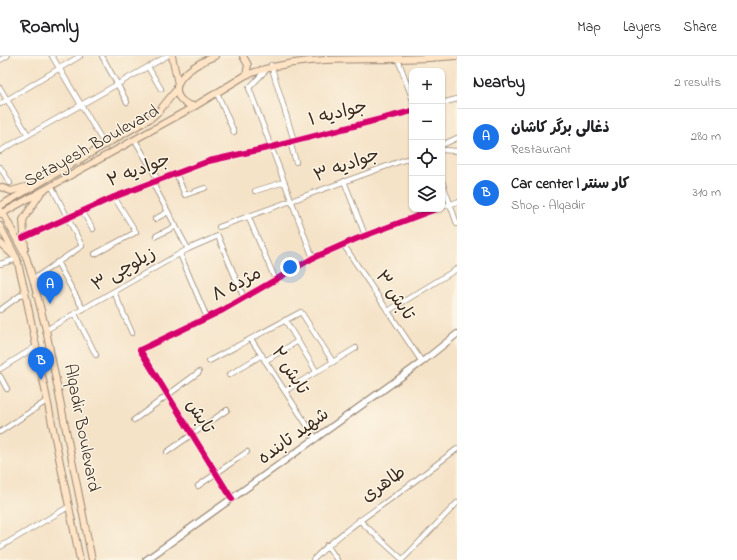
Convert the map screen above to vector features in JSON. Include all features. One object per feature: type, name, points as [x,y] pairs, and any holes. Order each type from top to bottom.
[{"type":"main road","points":[[172,56],[177,87],[182,100],[188,105],[195,106]]},
{"type":"main road","name":"Setayesh Boulevard","points":[[0,206],[39,181],[151,118],[160,110],[189,70],[215,56]]},
{"type":"main road","points":[[243,56],[248,65],[246,75]]},
{"type":"main road","name":"Setayesh Boulevard","points":[[1,213],[52,187],[195,106],[246,75],[271,65],[305,59],[398,60],[456,56]]},
{"type":"main road","points":[[81,158],[86,167]]},
{"type":"main road","points":[[0,187],[12,191],[39,181]]},
{"type":"main road","points":[[26,257],[23,238],[23,220],[41,193]]},
{"type":"main road","name":"Alqadir Boulevard","points":[[1,213],[26,257],[33,278],[46,330],[92,560]]},
{"type":"main road","points":[[0,226],[17,259],[31,316],[80,560]]},
{"type":"main road","points":[[0,243],[17,259]]},
{"type":"main road","points":[[31,316],[42,314]]},
{"type":"street","points":[[0,60],[7,56]]},
{"type":"street","points":[[52,56],[105,145]]},
{"type":"street","points":[[0,104],[80,56]]},
{"type":"street","points":[[102,56],[127,102]]},
{"type":"street","points":[[0,152],[167,56]]},
{"type":"street","points":[[398,60],[409,90]]},
{"type":"street","points":[[271,65],[296,162]]},
{"type":"street","points":[[271,65],[249,88],[313,258]]},
{"type":"street","points":[[148,67],[160,89]]},
{"type":"street","points":[[0,88],[28,135]]},
{"type":"street","points":[[217,93],[234,132]]},
{"type":"street","points":[[445,102],[457,99]]},
{"type":"street","name":"جوادیه ۱","points":[[272,147],[409,112]]},
{"type":"street","points":[[445,144],[457,138]]},
{"type":"street","points":[[135,140],[158,180]]},
{"type":"street","name":"جوادیه ۲","points":[[23,238],[114,197],[176,173],[220,157],[272,147]]},
{"type":"street","points":[[445,150],[457,151]]},
{"type":"street","name":"جوادیه ۳","points":[[219,227],[409,158]]},
{"type":"street","points":[[0,167],[10,183]]},
{"type":"street","points":[[176,173],[185,194],[205,188]]},
{"type":"street","points":[[344,181],[365,235]]},
{"type":"street","points":[[152,182],[188,250]]},
{"type":"street","points":[[255,191],[284,182]]},
{"type":"street","points":[[33,278],[82,246],[52,187]]},
{"type":"street","points":[[445,191],[457,224]]},
{"type":"street","points":[[96,254],[136,232],[114,197]]},
{"type":"street","points":[[445,206],[457,202]]},
{"type":"street","points":[[82,211],[93,229]]},
{"type":"street","points":[[155,219],[168,212]]},
{"type":"street","name":"مژده ۸","points":[[140,350],[208,318],[276,281],[313,258],[365,235],[428,212]]},
{"type":"street","points":[[248,216],[276,281]]},
{"type":"street","points":[[156,236],[176,226]]},
{"type":"street","name":"زیلوچی ۳","points":[[46,330],[180,254],[218,236],[244,298]]},
{"type":"street","name":"تابش ۳","points":[[344,244],[422,362]]},
{"type":"street","points":[[180,254],[208,318]]},
{"type":"street","points":[[0,264],[17,259]]},
{"type":"street","points":[[56,262],[83,309]]},
{"type":"street","points":[[388,311],[457,269]]},
{"type":"street","points":[[0,310],[25,292]]},
{"type":"street","points":[[114,292],[132,333]]},
{"type":"street","points":[[209,361],[301,312],[332,362]]},
{"type":"street","points":[[75,314],[96,355]]},
{"type":"street","points":[[285,320],[316,371]]},
{"type":"street","name":"شهید تابنده","points":[[146,560],[422,362],[457,334]]},
{"type":"street","name":"تابش ۲","points":[[251,339],[316,439]]},
{"type":"street","points":[[265,361],[298,341]]},
{"type":"street","points":[[0,369],[37,346]]},
{"type":"street","points":[[285,391],[356,348]]},
{"type":"street","name":"تابش","points":[[140,350],[232,499]]},
{"type":"street","points":[[229,375],[262,355]]},
{"type":"street","points":[[134,420],[199,372]]},
{"type":"street","points":[[0,376],[7,389]]},
{"type":"street","points":[[0,432],[48,400]]},
{"type":"street","points":[[167,452],[227,410]]},
{"type":"street","name":"طاهری","points":[[313,560],[327,545],[359,520],[399,493],[457,449]]},
{"type":"street","points":[[198,486],[247,452]]},
{"type":"street","points":[[359,520],[402,560],[457,503]]},
{"type":"street","points":[[0,547],[70,506]]},
{"type":"street","points":[[327,545],[337,560]]},
{"type":"cycle path","points":[[23,238],[114,197],[209,161],[272,147],[409,112]]},
{"type":"cycle path","points":[[232,499],[140,350],[223,310],[313,258],[356,239],[428,212]]},
{"type":"place","name":"ذغالی برگر کاشان","points":[[50,304]]},
{"type":"place","name":"Car center | کار سنتر","points":[[41,380]]}]
